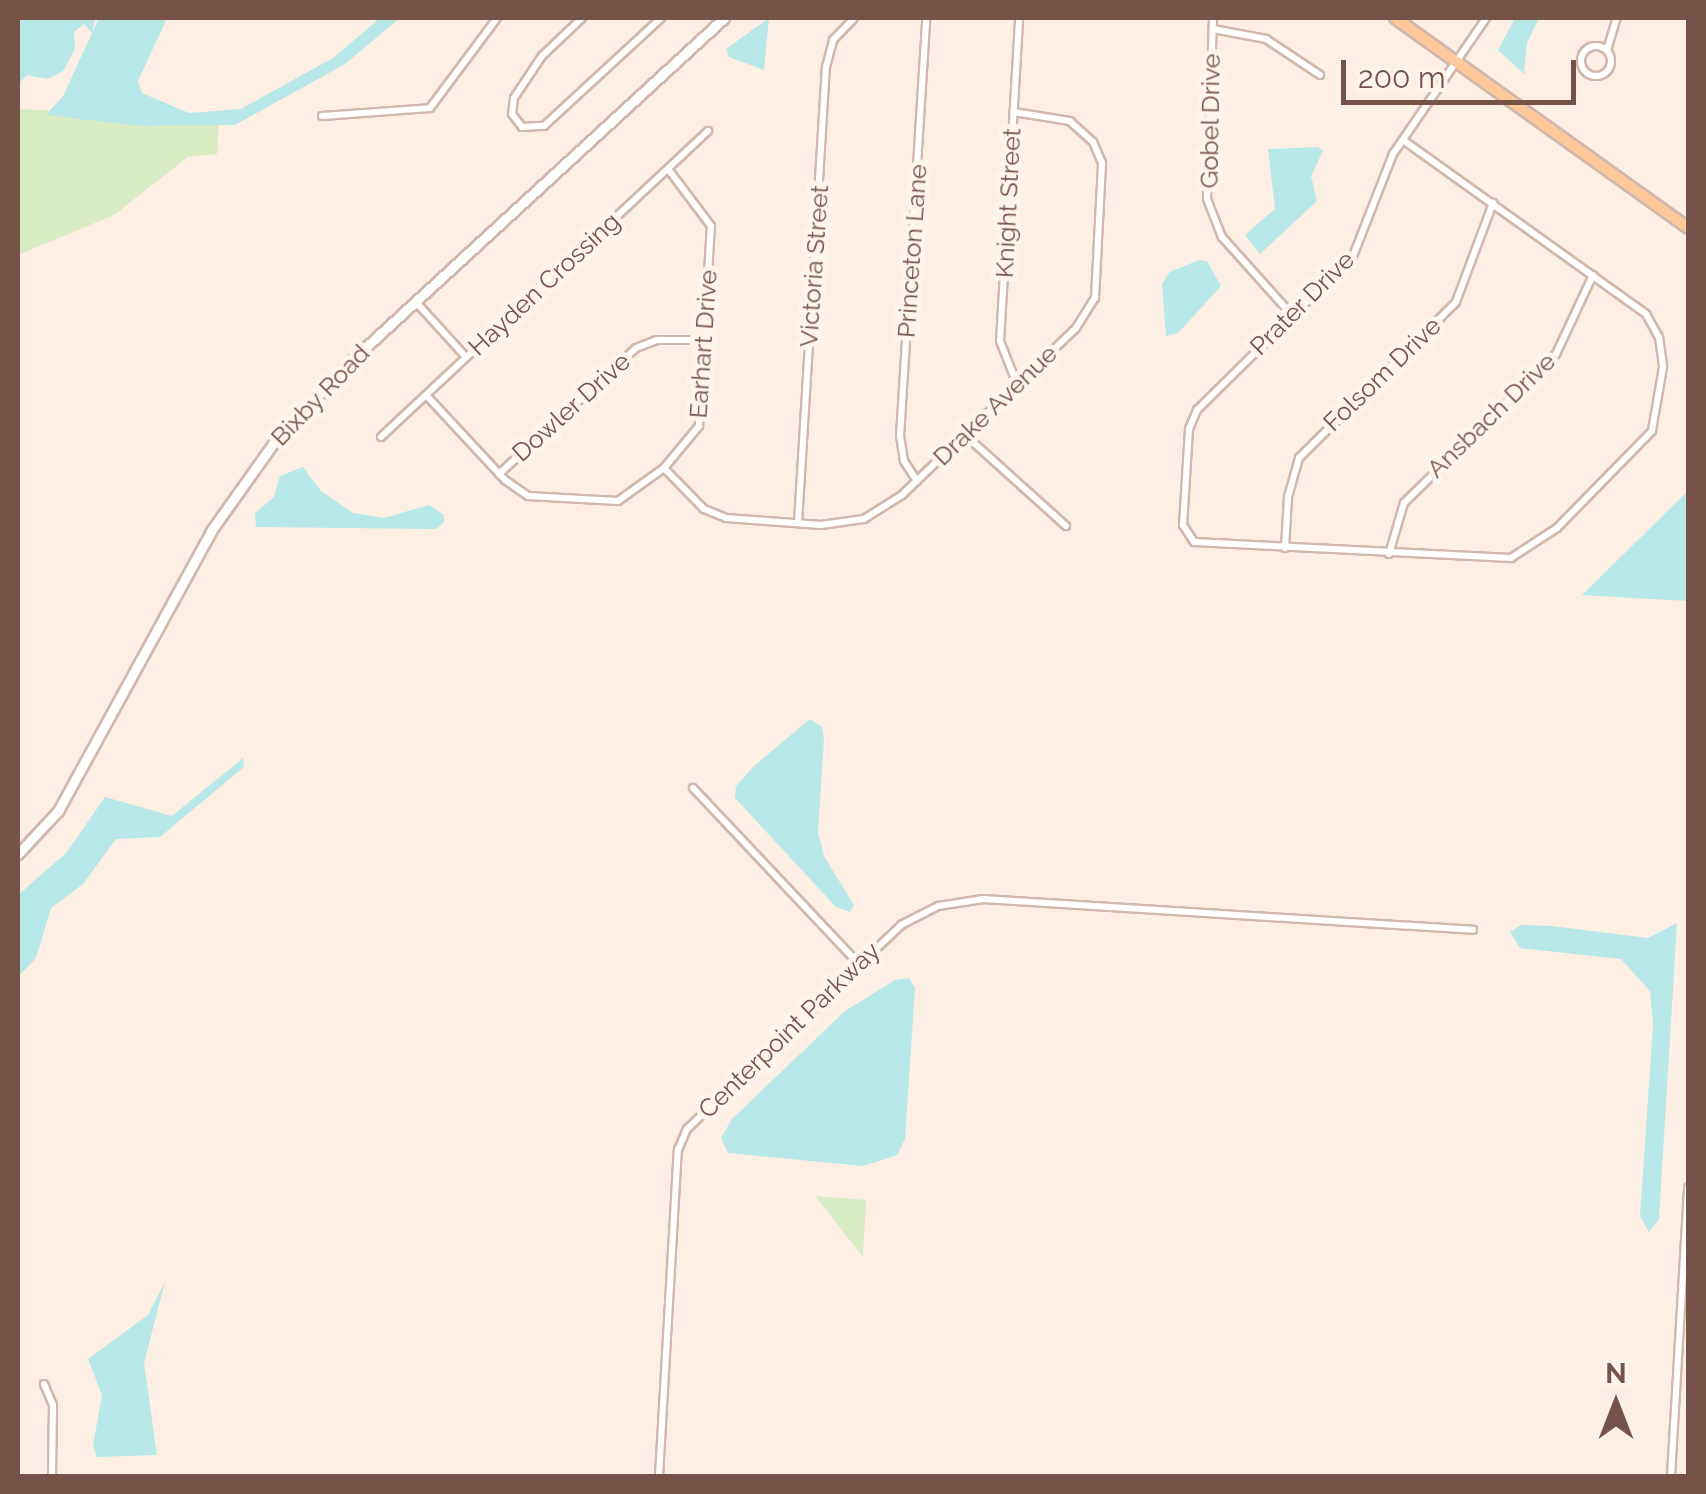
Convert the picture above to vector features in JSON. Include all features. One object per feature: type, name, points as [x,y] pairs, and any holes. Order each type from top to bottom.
[{"type":"main road","points":[[1395,18],[1688,228]]},
{"type":"street","points":[[322,116],[430,108],[497,18]]},
{"type":"street","points":[[582,18],[542,56],[514,98],[512,114],[522,126],[544,126],[661,18]]},
{"type":"street","name":"Bixby Road","points":[[18,854],[58,812],[244,480],[308,403],[724,18]]},
{"type":"street","name":"Victoria Street","points":[[798,523],[826,67],[834,40],[853,18]]},
{"type":"street","name":"Princeton Lane","points":[[917,481],[900,436],[926,18]]},
{"type":"street","name":"Knight Street","points":[[1016,384],[1000,341],[1019,18]]},
{"type":"street","name":"Gobel Drive","points":[[1214,18],[1204,169],[1211,214],[1222,237],[1292,315]]},
{"type":"street","name":"Prater Drive","points":[[1285,548],[1198,543],[1183,525],[1197,410],[1360,246],[1382,176],[1486,18]]},
{"type":"street","points":[[1607,50],[1588,48],[1581,59],[1585,72],[1604,74],[1612,62],[1607,50],[1617,18]]},
{"type":"street","points":[[1213,29],[1266,39],[1320,75]]},
{"type":"street","name":"Drake Avenue","points":[[664,468],[714,515],[798,523],[864,518],[917,481],[1090,311],[1103,183],[1099,154],[1081,128],[1062,117],[1014,112]]},
{"type":"street","name":"Hayden Crossing","points":[[381,438],[708,130]]},
{"type":"street","points":[[1285,548],[1492,560],[1528,551],[1631,460],[1652,430],[1662,386],[1659,337],[1634,302],[1403,140]]},
{"type":"street","name":"Earhart Drive","points":[[426,395],[498,474],[528,496],[612,502],[631,496],[664,468],[699,426],[711,226],[668,169]]},
{"type":"street","name":"Folsom Drive","points":[[1285,548],[1288,497],[1299,458],[1456,302],[1493,203]]},
{"type":"street","name":"Ansbach Drive","points":[[1388,554],[1404,503],[1556,354],[1593,275]]},
{"type":"street","points":[[414,301],[466,357]]},
{"type":"street","name":"Dowler Drive","points":[[498,474],[636,348],[658,340],[706,340]]},
{"type":"street","points":[[965,436],[1066,526]]},
{"type":"street","points":[[693,788],[856,961]]},
{"type":"street","name":"Centerpoint Parkway","points":[[659,1476],[678,1150],[698,1113],[856,961],[928,910],[983,899],[1473,930]]},
{"type":"street","points":[[1671,1476],[1688,1188]]},
{"type":"street","points":[[44,1384],[53,1405],[52,1476]]},
{"type":"green space","points":[[18,109],[219,120],[217,154],[188,157],[114,215],[18,255]]},
{"type":"green space","points":[[815,1196],[866,1200],[863,1257]]},
{"type":"water","points":[[18,18],[95,18],[92,33],[84,24],[74,32],[75,49],[63,71],[47,79],[27,75],[18,84]]},
{"type":"water","points":[[99,18],[167,18],[138,81],[142,93],[189,113],[241,109],[333,58],[380,18],[400,18],[345,64],[235,125],[140,126],[46,115],[63,96]]},
{"type":"water","points":[[769,18],[764,70],[729,57],[726,49]]},
{"type":"water","points":[[1515,18],[1539,18],[1527,43],[1524,74],[1498,50]]},
{"type":"water","points":[[1318,147],[1323,151],[1311,176],[1317,201],[1260,254],[1245,235],[1275,209],[1268,149]]},
{"type":"water","points":[[1199,260],[1207,261],[1221,286],[1178,333],[1166,336],[1162,284],[1170,272]]},
{"type":"water","points":[[303,467],[321,491],[353,513],[384,518],[429,505],[444,515],[444,522],[436,529],[256,527],[255,513],[274,497],[280,476]]},
{"type":"water","points":[[1688,491],[1688,601],[1582,595]]},
{"type":"water","points":[[810,719],[822,727],[824,740],[818,832],[824,856],[854,905],[850,912],[836,907],[735,798],[736,786],[754,766]]},
{"type":"water","points":[[243,758],[244,767],[160,837],[116,839],[83,884],[51,908],[36,958],[18,977],[18,895],[67,852],[105,797],[172,816]]},
{"type":"water","points":[[1677,923],[1659,1219],[1649,1232],[1640,1216],[1653,1025],[1650,991],[1621,959],[1520,948],[1510,932],[1521,925],[1551,926],[1648,938]]},
{"type":"water","points":[[909,978],[915,988],[905,1139],[897,1155],[863,1166],[728,1153],[721,1138],[732,1119],[845,1011],[895,980]]},
{"type":"water","points":[[165,1282],[144,1363],[157,1455],[97,1457],[93,1445],[102,1395],[88,1359],[148,1315]]}]
